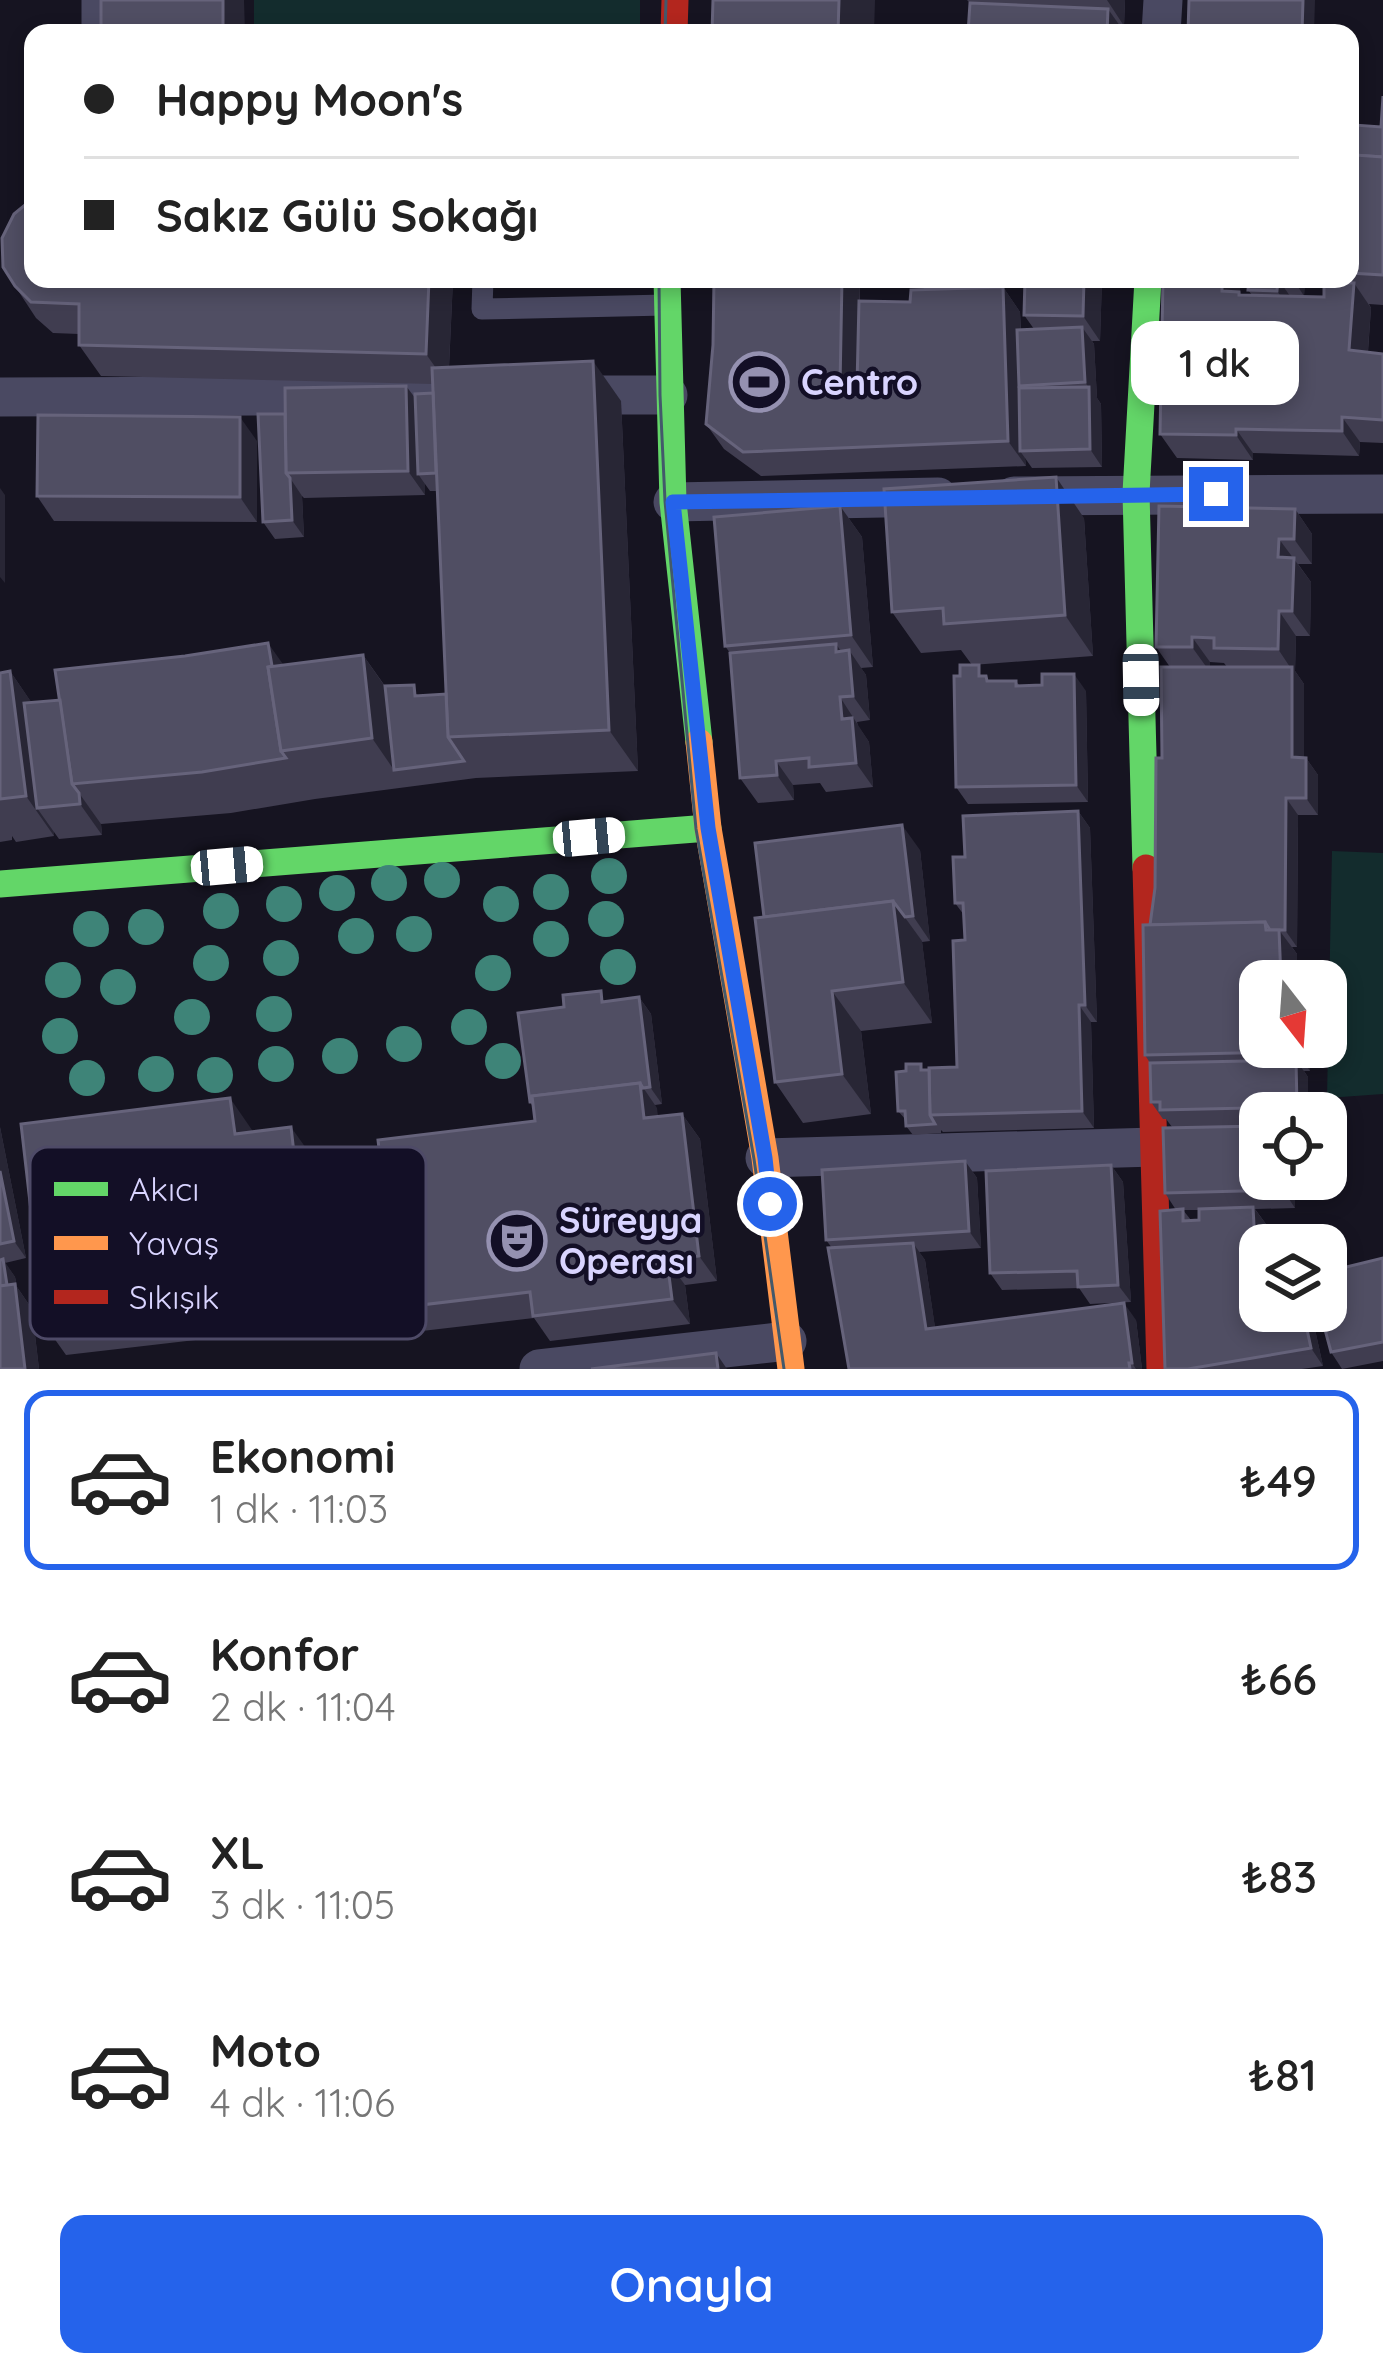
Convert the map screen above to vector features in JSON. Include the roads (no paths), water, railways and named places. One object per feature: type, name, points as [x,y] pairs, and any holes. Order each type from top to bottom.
[{"type":"street","points":[[1147,288],[1136,494],[1160,1369]]},
{"type":"street","points":[[539,1369],[789,1355],[765,1158],[708,828],[673,502],[667,292]]},
{"type":"street","points":[[0,397],[668,394]]},
{"type":"street","points":[[673,502],[1383,494]]},
{"type":"street","points":[[0,884],[708,828]]},
{"type":"street","points":[[765,1158],[1155,1147]]},
{"type":"lane","points":[[483,288],[482,309],[667,292]]},
{"type":"tram line","points":[[665,24],[666,0]]},
{"type":"tram line","points":[[659,288],[665,501],[696,829],[754,1159],[784,1369]]},
{"type":"place","name":"Centro","points":[[759,382]]},
{"type":"place","name":"Süreyya Operası","points":[[517,1241]]}]
